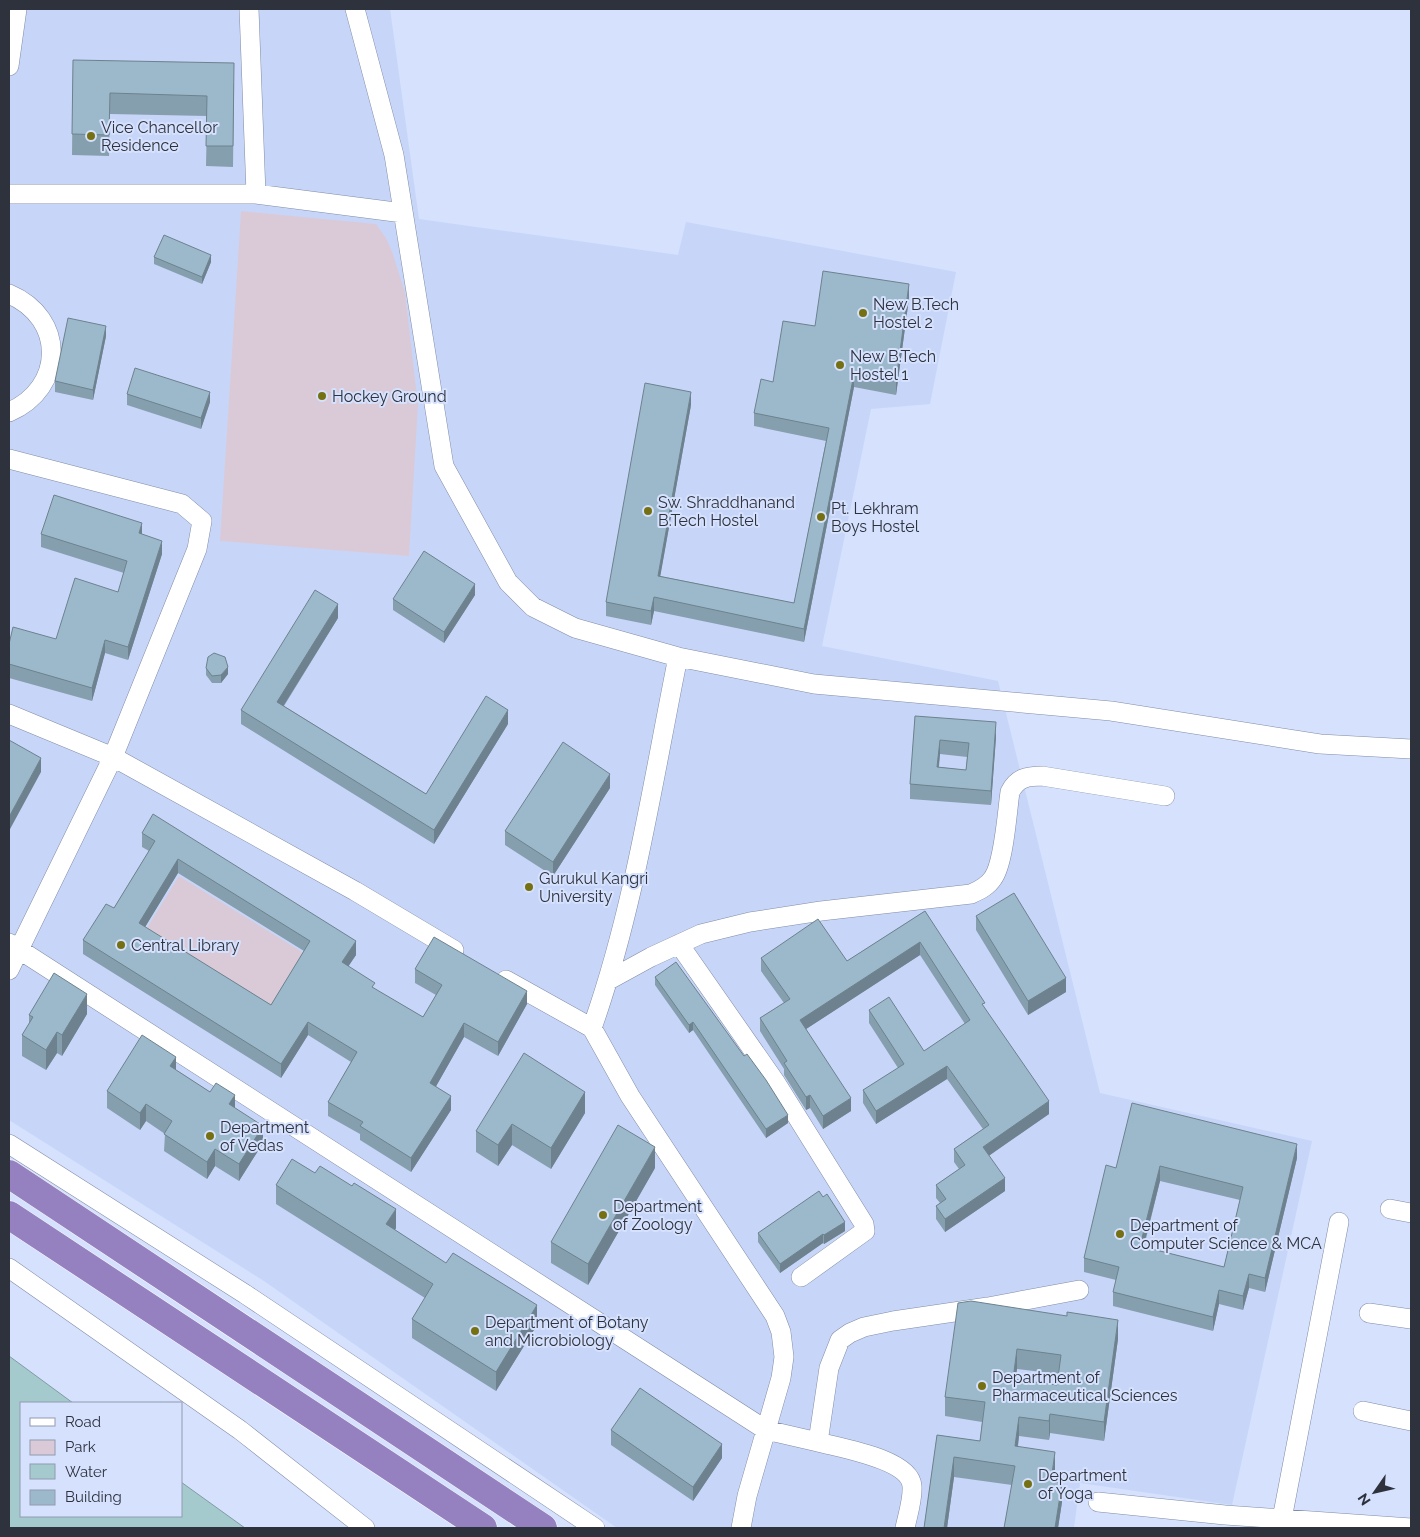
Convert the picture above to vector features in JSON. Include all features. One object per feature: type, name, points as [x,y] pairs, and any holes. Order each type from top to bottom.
[{"type":"highway","points":[[9,1174],[543,1528]]},
{"type":"highway","points":[[9,1215],[483,1528]]},
{"type":"street","points":[[9,66],[17,9]]},
{"type":"street","points":[[249,9],[256,194]]},
{"type":"street","points":[[355,9],[394,155],[444,466],[508,582],[534,607],[575,628],[678,657],[814,684],[1112,711],[1320,744],[1411,749]]},
{"type":"street","points":[[9,194],[256,194],[403,213]]},
{"type":"street","points":[[9,294],[26,302],[38,314],[47,329],[52,346],[51,364],[46,380],[36,395],[22,406],[9,412]]},
{"type":"street","points":[[9,459],[182,504],[202,522],[197,549],[113,757],[14,946],[9,970]]},
{"type":"street","points":[[592,1028],[609,980],[642,835],[678,657]]},
{"type":"street","points":[[9,714],[113,757],[355,891],[469,959]]},
{"type":"street","points":[[609,980],[701,934],[750,922],[821,911],[971,894],[983,888],[994,876],[999,863],[1010,792],[1014,784],[1022,778],[1042,776],[1165,796]]},
{"type":"street","points":[[679,944],[776,1082],[864,1224],[865,1231],[801,1277]]},
{"type":"street","points":[[14,946],[766,1430],[870,1456],[906,1471],[912,1484],[906,1528]]},
{"type":"street","points":[[494,973],[592,1028],[630,1096],[776,1316],[781,1332],[784,1357],[781,1378],[740,1528]]},
{"type":"street","points":[[9,1144],[246,1294],[595,1528]]},
{"type":"street","points":[[1390,1210],[1411,1213]]},
{"type":"street","points":[[1282,1519],[1340,1222]]},
{"type":"street","points":[[9,1268],[240,1430],[365,1528]]},
{"type":"street","points":[[818,1442],[829,1368],[840,1340],[850,1333],[864,1327],[893,1321],[988,1307],[1079,1290]]},
{"type":"street","points":[[1369,1313],[1411,1319]]},
{"type":"street","points":[[1362,1411],[1411,1421]]},
{"type":"street","points":[[1098,1502],[1282,1519],[1411,1528]]},
{"type":"shaded area","name":"Gurukul Kangri University","points":[[9,9],[390,9],[419,219],[678,255],[686,222],[956,272],[930,404],[871,409],[822,646],[998,681],[1100,1093],[1312,1141],[1232,1505],[1080,1483],[1074,1528],[617,1528],[264,1281],[9,1120]]},
{"type":"green space","points":[[241,211],[376,224],[386,238],[405,293],[418,405],[409,556],[220,541]]},
{"type":"green space","points":[[179,876],[307,955],[270,1015],[142,936]]},
{"type":"water","points":[[9,1356],[72,1402],[20,1402],[20,1517],[182,1517],[182,1483],[245,1528],[9,1528]]},
{"type":"building","points":[[73,60],[234,63],[233,146],[206,146],[207,96],[110,93],[109,135],[72,134]]},
{"type":"building","points":[[164,235],[211,255],[202,277],[154,257]]},
{"type":"building","points":[[823,271],[909,284],[896,381],[854,374],[804,629],[654,597],[651,611],[606,602],[645,383],[691,392],[658,576],[794,603],[829,428],[754,413],[761,379],[773,382],[783,321],[815,326]]},
{"type":"building","points":[[68,318],[106,326],[93,390],[55,381]]},
{"type":"building","points":[[135,368],[210,392],[201,418],[127,394]]},
{"type":"building","points":[[54,495],[142,523],[139,533],[162,541],[128,647],[105,640],[92,688],[9,664],[9,644],[13,627],[56,639],[75,578],[118,592],[127,561],[41,534]]},
{"type":"building","points":[[424,551],[475,584],[444,632],[393,599]]},
{"type":"building","points":[[315,590],[338,604],[277,702],[426,794],[486,696],[508,710],[434,830],[241,710]]},
{"type":"building","points":[[214,653],[225,657],[228,667],[221,675],[212,676],[206,668],[208,657]]},
{"type":"building","points":[[915,716],[996,722],[991,791],[910,784]],"holes":[[[940,740],[969,743],[966,770],[937,767]]]},
{"type":"building","points":[[9,740],[41,758],[9,817]]},
{"type":"building","points":[[563,742],[610,774],[553,862],[505,831]]},
{"type":"building","points":[[153,814],[356,941],[342,962],[375,983],[372,987],[423,1017],[442,985],[415,969],[434,937],[527,991],[498,1042],[464,1023],[430,1083],[451,1096],[411,1158],[360,1126],[363,1122],[328,1102],[357,1052],[308,1022],[281,1064],[83,940],[106,904],[114,908],[155,841],[142,833]],"holes":[[[178,859],[310,941],[271,1005],[139,923]]]},
{"type":"building","points":[[1014,893],[1066,978],[1028,1001],[976,916]]},
{"type":"building","points":[[925,911],[985,1003],[982,1004],[1049,1101],[983,1147],[1005,1178],[945,1219],[936,1206],[946,1199],[936,1185],[965,1165],[954,1149],[989,1125],[947,1066],[876,1111],[863,1090],[904,1064],[869,1010],[889,997],[924,1051],[970,1020],[920,942],[800,1020],[851,1098],[823,1116],[810,1095],[806,1097],[784,1063],[787,1061],[760,1018],[790,999],[761,958],[818,919],[847,961]]},
{"type":"building","points":[[676,962],[744,1056],[747,1054],[788,1115],[766,1129],[693,1022],[689,1025],[655,977]]},
{"type":"building","points":[[54,973],[87,994],[62,1035],[57,1032],[46,1050],[22,1035],[33,1017],[29,1015]]},
{"type":"building","points":[[142,1035],[176,1057],[170,1066],[210,1092],[216,1083],[235,1095],[229,1104],[263,1126],[239,1164],[215,1149],[207,1162],[164,1134],[172,1121],[146,1104],[140,1113],[107,1091]]},
{"type":"building","points":[[524,1053],[585,1092],[551,1148],[512,1124],[498,1145],[476,1131]]},
{"type":"building","name":"Department of Computer Science & MCA","points":[[1132,1103],[1297,1144],[1265,1278],[1249,1274],[1243,1296],[1219,1290],[1213,1317],[1113,1292],[1119,1267],[1084,1258],[1106,1165],[1116,1168]],"holes":[[[1160,1166],[1243,1187],[1224,1267],[1140,1246]]]},
{"type":"building","name":"Department of Zoology","points":[[618,1125],[655,1147],[588,1264],[551,1242]]},
{"type":"building","points":[[292,1159],[315,1173],[320,1166],[352,1186],[354,1183],[396,1209],[386,1224],[446,1263],[453,1253],[537,1305],[496,1372],[412,1319],[433,1284],[276,1185]]},
{"type":"building","points":[[819,1191],[823,1197],[827,1194],[845,1222],[823,1234],[780,1264],[758,1233]]},
{"type":"building","points":[[971,1301],[1067,1316],[1067,1312],[1118,1320],[1104,1422],[1050,1414],[1049,1421],[1019,1417],[1015,1446],[1055,1452],[1051,1481],[1062,1483],[1055,1528],[1004,1528],[1015,1466],[954,1457],[944,1528],[924,1528],[937,1435],[980,1441],[985,1402],[945,1397],[958,1303]],"holes":[[[1017,1349],[1061,1355],[1057,1385],[1013,1379]]]},
{"type":"building","points":[[640,1388],[722,1444],[693,1487],[611,1430]]},
{"type":"place","name":"Vice Chancellor Residence","points":[[91,136]]},
{"type":"place","name":"New B.Tech Hostel 2","points":[[863,313]]},
{"type":"place","name":"New B.Tech Hostel 1","points":[[840,365]]},
{"type":"place","name":"Hockey Ground","points":[[322,396]]},
{"type":"place","name":"Sw. Shraddhanand B.Tech Hostel","points":[[648,511]]},
{"type":"place","name":"Pt. Lekhram Boys Hostel","points":[[821,517]]},
{"type":"place","name":"Gurukul Kangri University","points":[[529,887]]},
{"type":"place","name":"Central Library","points":[[121,945]]},
{"type":"place","name":"Department of Vedas","points":[[210,1136]]},
{"type":"place","name":"Department of Zoology","points":[[603,1215]]},
{"type":"place","name":"Department of Computer Science & MCA","points":[[1120,1234]]},
{"type":"place","name":"Department of Botany and Microbiology","points":[[475,1331]]},
{"type":"place","name":"Department of Pharmaceutical Sciences","points":[[982,1386]]},
{"type":"place","name":"Department of Yoga","points":[[1028,1484]]}]
